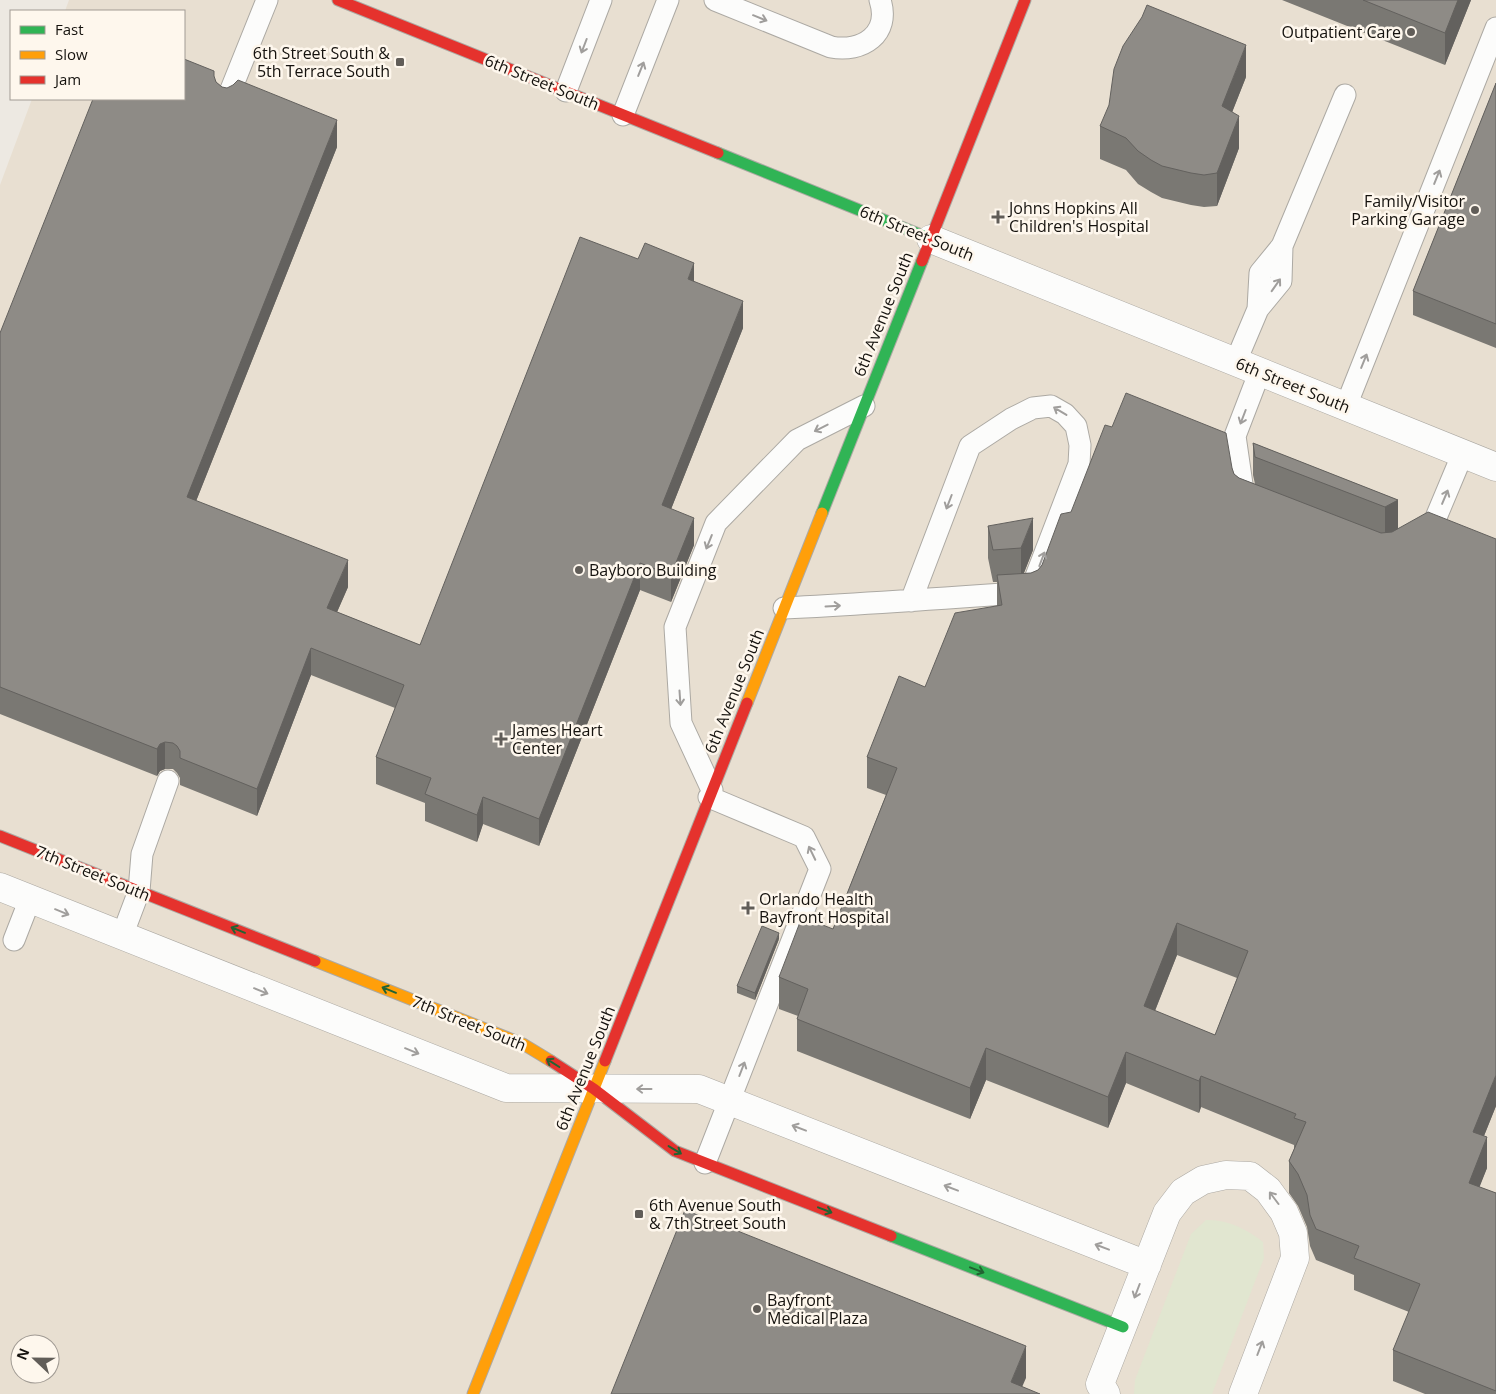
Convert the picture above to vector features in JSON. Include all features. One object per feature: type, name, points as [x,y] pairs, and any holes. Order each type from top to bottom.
[{"type":"street","name":"6th Street South","points":[[338,0],[1496,466]]},
{"type":"street","name":"6th Avenue South","points":[[473,1394],[1025,0]]},
{"type":"street","name":"7th Street South","points":[[0,836],[524,1044],[594,1089],[675,1152],[1123,1327]]},
{"type":"street","points":[[0,887],[506,1088],[698,1089],[1147,1265]]},
{"type":"street","points":[[1106,1394],[1100,1384],[1167,1213],[1183,1192],[1202,1180],[1226,1175],[1250,1176],[1268,1190],[1284,1212],[1293,1233],[1295,1258],[1242,1394]]},
{"type":"lane","points":[[226,102],[267,0]]},
{"type":"lane","points":[[566,91],[601,0]]},
{"type":"lane","points":[[623,114],[668,0]]},
{"type":"lane","points":[[714,0],[831,46],[844,49],[858,47],[870,39],[879,29],[882,15],[880,0]]},
{"type":"lane","points":[[1346,406],[1496,28]]},
{"type":"lane","points":[[1271,508],[1244,498],[1235,436],[1258,308],[1260,273],[1282,246],[1345,94]]},
{"type":"lane","points":[[705,1163],[820,869],[804,838],[711,794],[682,723],[675,628],[716,523],[797,440],[864,406]]},
{"type":"lane","points":[[784,608],[911,601],[1030,592],[1079,464],[1080,444],[1076,426],[1066,414],[1051,406],[1033,408],[1011,418],[970,446],[911,601]]},
{"type":"lane","points":[[1402,544],[1432,526],[1464,453]]},
{"type":"lane","points":[[122,936],[139,891],[142,854],[168,781]]},
{"type":"lane","points":[[14,940],[30,899]]},
{"type":"shaded area","name":"Orlando Health Bayfront Hospital","points":[[69,0],[1496,0],[1496,1394],[0,1394],[0,185],[32,100],[185,100],[185,10],[65,10]]},
{"type":"green space","points":[[1206,1220],[1229,1223],[1250,1233],[1263,1242],[1264,1258],[1212,1394],[1134,1394],[1135,1380],[1191,1234]]},
{"type":"building","points":[[1363,0],[1458,0],[1445,33]]},
{"type":"building","points":[[1147,5],[1246,45],[1222,106],[1239,116],[1217,173],[1204,175],[1162,166],[1138,151],[1126,138],[1100,126],[1109,105],[1114,69],[1123,46],[1142,17]]},
{"type":"building","points":[[185,59],[214,71],[216,82],[222,87],[227,88],[238,80],[337,120],[187,497],[348,560],[327,608],[420,645],[580,237],[638,259],[645,243],[694,263],[688,279],[743,301],[662,505],[694,518],[671,575],[640,563],[539,819],[483,797],[477,815],[425,794],[431,778],[376,757],[404,685],[311,648],[257,789],[180,758],[180,751],[173,743],[165,742],[160,744],[157,749],[0,687],[0,333],[93,100],[185,100]]},
{"type":"building","name":"Family/Visitor Parking Garage","points":[[1496,83],[1496,324],[1413,291]]},
{"type":"building","points":[[1126,393],[1226,433],[1232,468],[1234,474],[1239,478],[1381,533],[1392,532],[1428,512],[1496,539],[1496,1075],[1473,1132],[1487,1137],[1469,1183],[1496,1193],[1496,1391],[1393,1350],[1420,1284],[1354,1258],[1359,1246],[1316,1229],[1310,1215],[1307,1195],[1298,1174],[1289,1161],[1306,1122],[1294,1118],[1296,1114],[1201,1076],[1199,1081],[1126,1052],[1108,1097],[986,1048],[970,1088],[797,1019],[808,989],[779,977],[802,917],[833,929],[897,768],[867,757],[899,676],[925,687],[955,613],[1002,605],[997,575],[1031,573],[1038,570],[1042,565],[1061,514],[1071,512],[1105,425],[1112,427]],"holes":[[[1177,923],[1248,951],[1215,1035],[1144,1006]]]},
{"type":"building","points":[[1253,443],[1398,500],[1385,507],[1255,457]]},
{"type":"building","points":[[1033,518],[1021,548],[993,550],[988,526]]},
{"type":"building","points":[[762,926],[779,933],[755,993],[737,986]]},
{"type":"building","name":"Bayfront Medical Plaza","points":[[685,1210],[1026,1346],[1011,1382],[1040,1394],[611,1394]]},
{"type":"traffic: fast","points":[[718,153],[931,239]]},
{"type":"traffic: fast","points":[[822,513],[922,261]]},
{"type":"traffic: fast","points":[[891,1236],[1123,1327]]},
{"type":"traffic: slow","points":[[747,703],[822,513]]},
{"type":"traffic: slow","points":[[315,961],[523,1044],[551,1061]]},
{"type":"traffic: slow","points":[[473,1394],[605,1061]]},
{"type":"traffic: jam","points":[[338,0],[718,153]]},
{"type":"traffic: jam","points":[[922,261],[1025,0]]},
{"type":"traffic: jam","points":[[605,1061],[747,703]]},
{"type":"traffic: jam","points":[[0,836],[315,961]]},
{"type":"traffic: jam","points":[[551,1061],[594,1089],[675,1151],[891,1236]]},
{"type":"place","name":"Outpatient Care","points":[[1411,32]]},
{"type":"place","name":"6th Street South & 5th Terrace South","points":[[400,62]]},
{"type":"place","name":"Family/Visitor Parking Garage","points":[[1475,210]]},
{"type":"place","name":"Johns Hopkins All Children's Hospital","points":[[998,217]]},
{"type":"place","name":"Bayboro Building","points":[[579,570]]},
{"type":"place","name":"James Heart Center","points":[[501,739]]},
{"type":"place","name":"Orlando Health Bayfront Hospital","points":[[748,908]]},
{"type":"place","name":"6th Avenue South & 7th Street South","points":[[639,1214]]},
{"type":"place","name":"Bayfront Medical Plaza","points":[[757,1309]]}]
